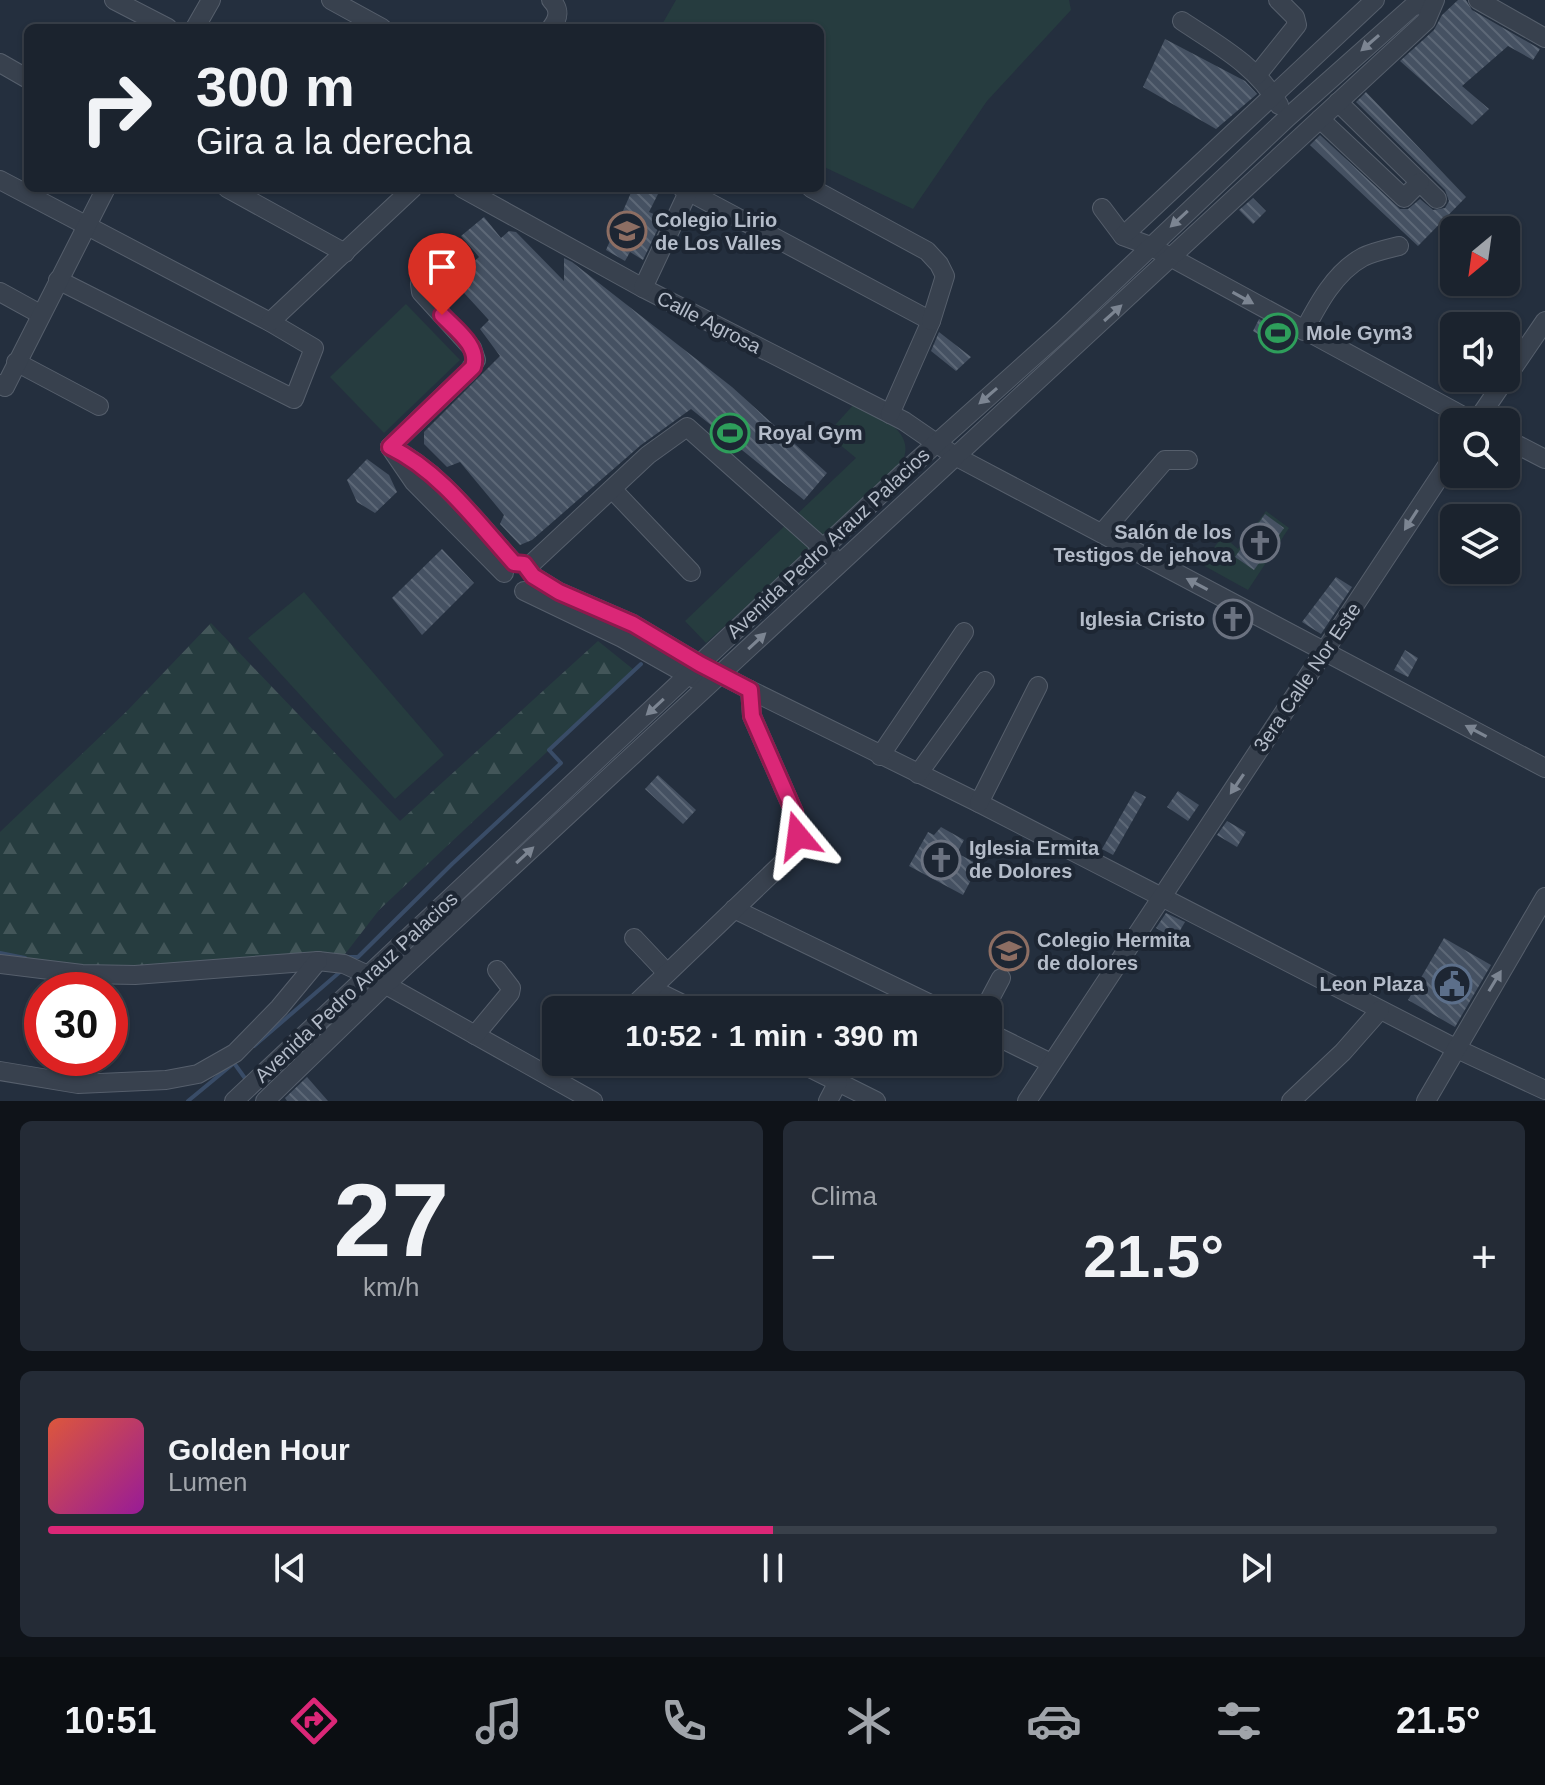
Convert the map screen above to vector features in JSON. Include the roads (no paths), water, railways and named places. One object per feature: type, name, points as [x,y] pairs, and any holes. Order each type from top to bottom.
[{"type":"street","points":[[114,0],[160,24]]},
{"type":"street","points":[[197,24],[211,0]]},
{"type":"street","points":[[331,0],[375,24]]},
{"type":"street","points":[[551,0],[557,6],[558,14],[553,24]]},
{"type":"street","points":[[1257,75],[1297,25],[1295,17],[1278,0]]},
{"type":"street","points":[[1123,236],[1375,0]]},
{"type":"street","name":"Avenida Pedro Arauz Palacios","points":[[254,1097],[378,980],[484,868],[937,441],[1062,331],[1338,71],[1412,7],[1434,0]]},
{"type":"street","name":"Avenida Pedro Arauz Palacios","points":[[378,980],[496,883],[955,456],[1172,259],[1426,21],[1434,0]]},
{"type":"street","points":[[1478,0],[1545,38]]},
{"type":"street","points":[[1182,21],[1239,59],[1257,75],[1274,95],[1287,118]]},
{"type":"street","points":[[0,63],[24,77]]},
{"type":"street","points":[[1338,71],[1352,88]]},
{"type":"street","points":[[1338,102],[1437,199]]},
{"type":"street","points":[[1320,119],[1404,198],[1420,182]]},
{"type":"street","points":[[1257,146],[1271,165]]},
{"type":"street","points":[[0,180],[314,348],[294,399],[58,280]]},
{"type":"street","points":[[0,384],[5,387],[104,192]]},
{"type":"street","points":[[234,192],[345,253]]},
{"type":"street","points":[[270,322],[409,192]]},
{"type":"street","name":"Calle Agrosa","points":[[469,192],[643,288],[897,417],[937,441],[955,456],[1545,768]]},
{"type":"street","points":[[643,288],[686,192]]},
{"type":"street","points":[[693,192],[931,321]]},
{"type":"street","points":[[818,192],[927,251],[945,276],[897,417]]},
{"type":"street","points":[[1102,208],[1123,236],[1150,246],[1449,408]]},
{"type":"street","points":[[1304,331],[1336,278],[1365,256],[1399,246]]},
{"type":"street","points":[[458,251],[420,284],[421,292],[472,348],[476,360],[469,371],[390,447],[411,457],[433,488],[521,574],[633,624],[694,670],[714,681],[750,690],[979,803],[1455,1048],[1545,1090]]},
{"type":"street","points":[[0,292],[40,314]]},
{"type":"street","points":[[1520,358],[1544,325]]},
{"type":"street","points":[[1062,331],[1075,348]]},
{"type":"street","points":[[16,362],[99,406]]},
{"type":"street","points":[[897,417],[946,423],[963,418]]},
{"type":"street","points":[[897,417],[914,444],[913,453],[901,475]]},
{"type":"street","points":[[521,574],[648,455],[683,428],[689,428],[840,563]]},
{"type":"street","points":[[1520,446],[1545,459]]},
{"type":"street","points":[[1102,533],[1165,460],[1188,460]]},
{"type":"street","name":"3era Calle Nor Este","points":[[1027,1101],[1440,476]]},
{"type":"street","points":[[612,489],[691,572]]},
{"type":"street","points":[[880,756],[964,632]]},
{"type":"street","points":[[918,774],[985,681]]},
{"type":"street","points":[[979,803],[1038,686]]},
{"type":"street","points":[[644,996],[792,854],[798,836],[794,812],[752,716],[750,690]]},
{"type":"street","points":[[593,765],[607,779]]},
{"type":"street","points":[[484,868],[496,883]]},
{"type":"street","points":[[1426,1101],[1545,897]]},
{"type":"street","points":[[734,909],[914,996]]},
{"type":"street","points":[[634,938],[667,973]]},
{"type":"street","points":[[0,1071],[78,1084],[166,1080],[198,1074],[235,1053],[279,1008],[318,961]]},
{"type":"street","points":[[0,964],[82,974],[135,975],[318,961],[344,964],[593,1101]]},
{"type":"street","points":[[475,1035],[510,993],[511,988],[497,970]]},
{"type":"street","points":[[991,996],[1001,978]]},
{"type":"street","points":[[652,989],[666,996]]},
{"type":"street","points":[[1291,1101],[1343,1052],[1380,1010]]},
{"type":"street","points":[[1002,1039],[1051,1063]]},
{"type":"street","points":[[554,1079],[557,1076]]},
{"type":"street","points":[[826,1076],[876,1101]]},
{"type":"street","points":[[828,1101],[838,1082]]},
{"type":"waterway","points":[[349,957],[358,957],[561,763],[549,750],[641,664]]},
{"type":"waterway","points":[[0,953],[25,958]]},
{"type":"waterway","points":[[254,1046],[341,971]]},
{"type":"waterway","points":[[188,1101],[234,1063],[247,1081]]},
{"type":"place","name":"Colegio Lirio de Los Valles","points":[[627,231]]},
{"type":"place","name":"Mole Gym3","points":[[1278,333]]},
{"type":"place","name":"Royal Gym","points":[[730,433]]},
{"type":"place","name":"Salón de los Testigos de jehova","points":[[1260,543]]},
{"type":"place","name":"Iglesia Cristo","points":[[1233,619]]},
{"type":"place","name":"Iglesia Ermita de Dolores","points":[[941,860]]},
{"type":"place","name":"Colegio Hermita de dolores","points":[[1009,951]]},
{"type":"place","name":"Leon Plaza","points":[[1452,984]]}]
